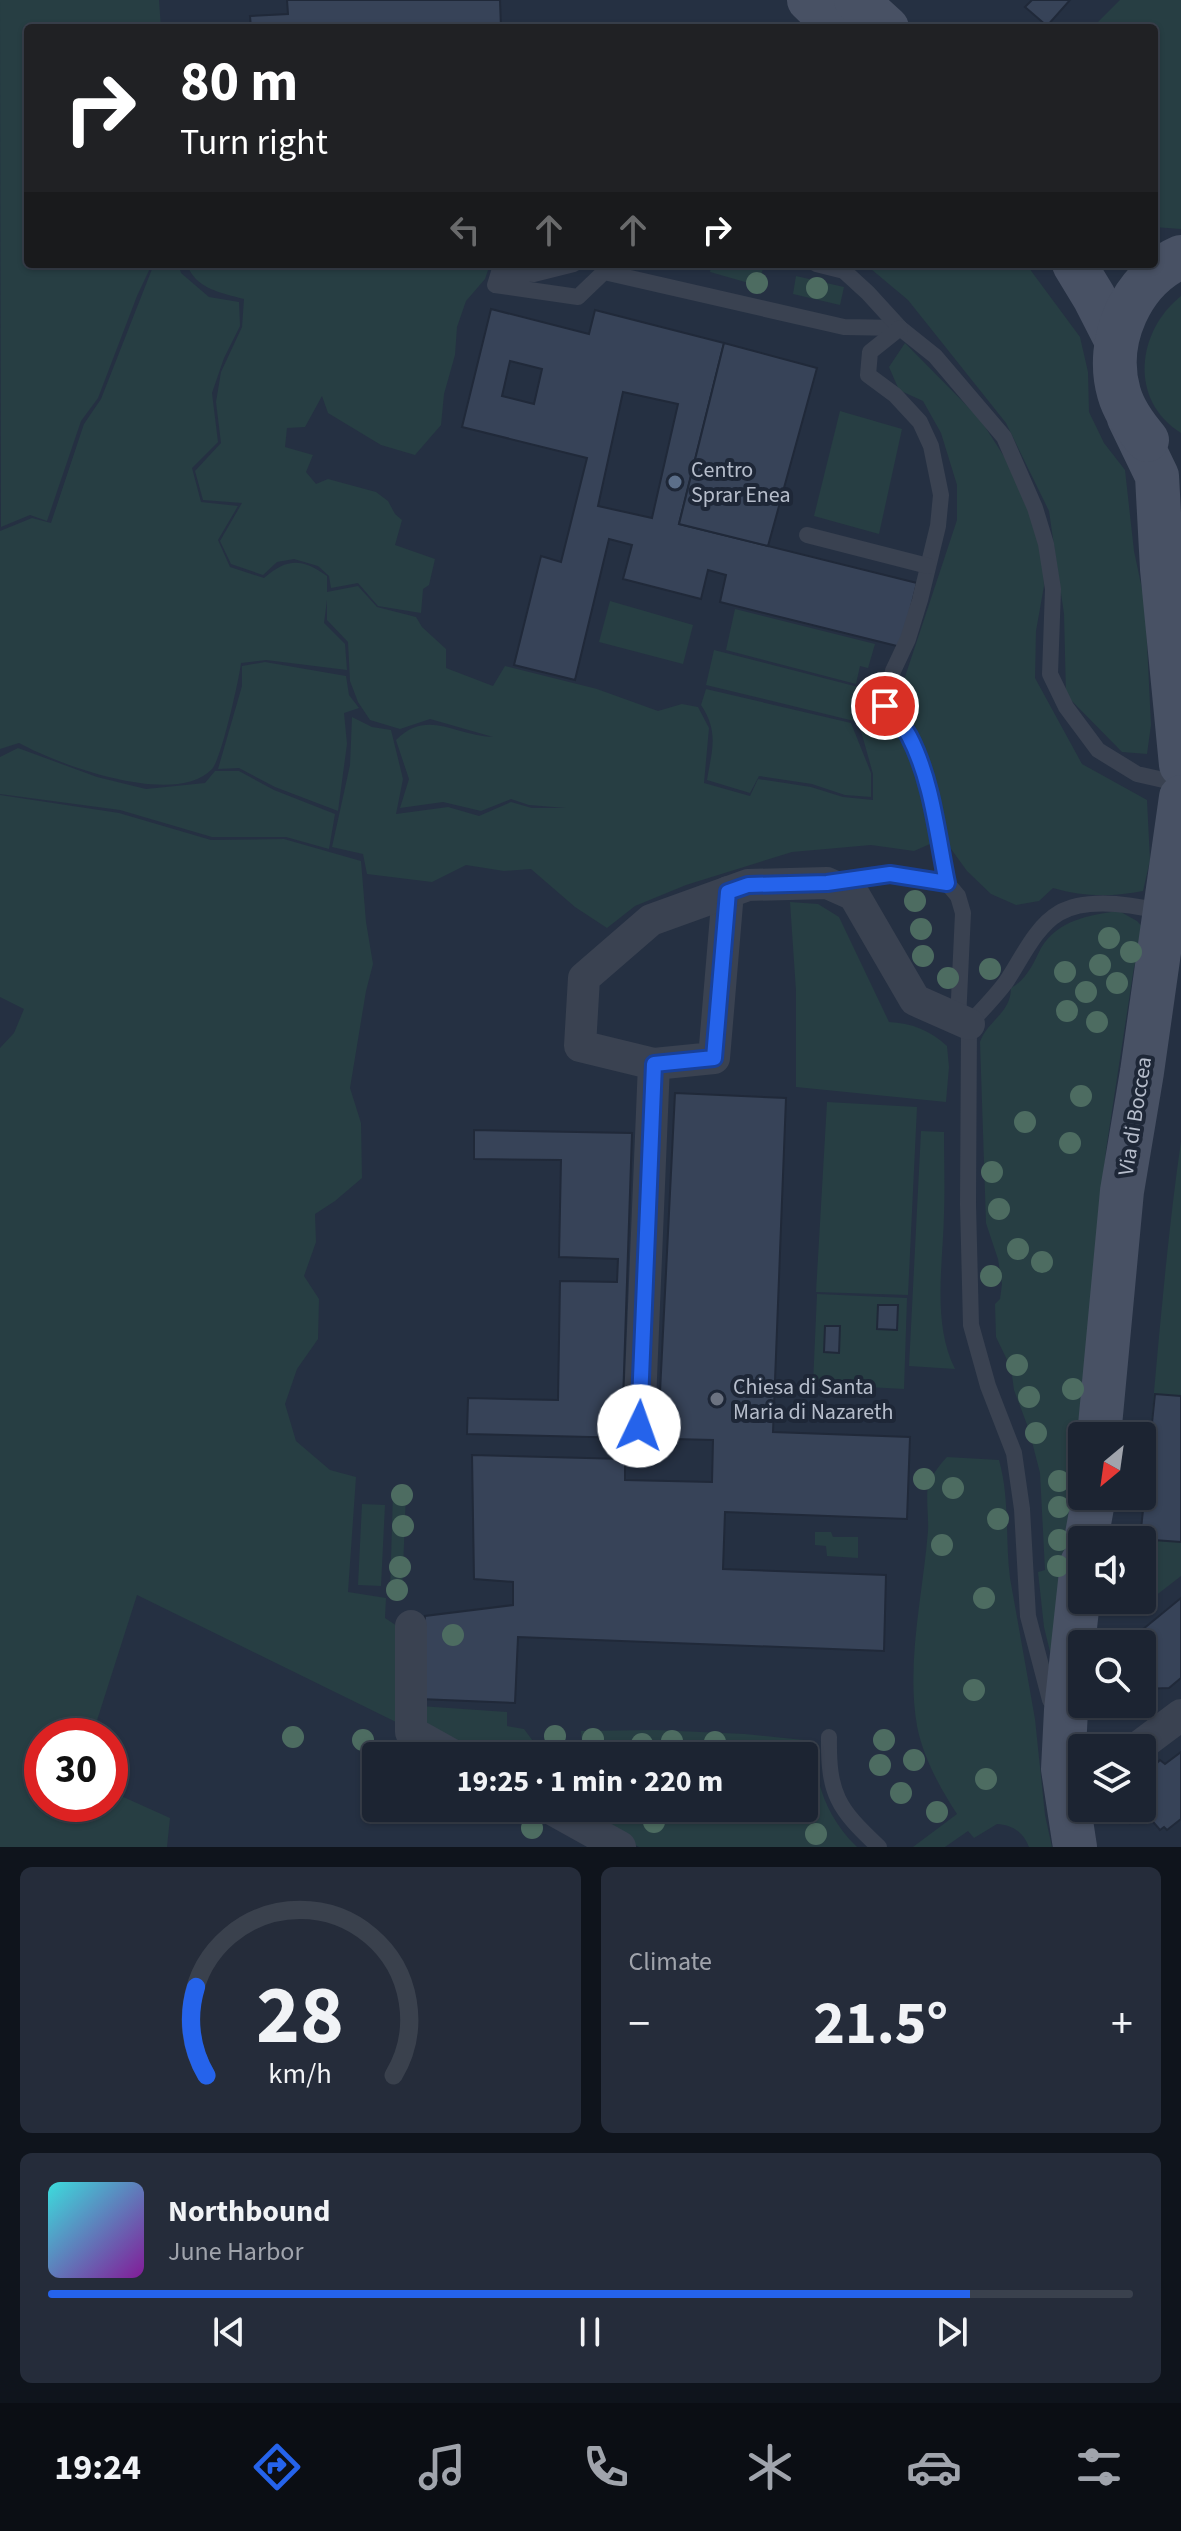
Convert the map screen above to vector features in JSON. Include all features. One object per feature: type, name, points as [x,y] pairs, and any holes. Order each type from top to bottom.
[{"type":"main road","points":[[809,0],[834,24]]},
{"type":"main road","points":[[856,0],[883,24]]},
{"type":"main road","points":[[1169,257],[1145,282],[1126,309],[1116,340],[1114,367],[1119,394],[1157,476],[1162,569],[1181,765]]},
{"type":"main road","points":[[1076,268],[1116,340]]},
{"type":"main road","points":[[1129,418],[1152,447],[1181,465]]},
{"type":"main road","name":"Via di Boccea","points":[[1100,1422],[1122,1191],[1181,797]]},
{"type":"main road","name":"Via di Boccea","points":[[1124,1422],[1147,1203],[1181,991]]},
{"type":"main road","points":[[1075,1847],[1063,1769],[1077,1718]]},
{"type":"main road","points":[[1097,1822],[1101,1847]]},
{"type":"street","points":[[728,892],[714,1058],[654,1064],[580,1046],[584,978],[651,920],[728,892],[748,885],[827,883],[854,895],[915,1000],[963,1022]]},
{"type":"street","points":[[639,1426],[654,1064]]},
{"type":"street","points":[[411,1626],[411,1732],[429,1742]]},
{"type":"street","points":[[1156,1734],[1181,1715]]},
{"type":"street","points":[[575,1822],[620,1847]]},
{"type":"lane","points":[[558,268],[534,274],[499,272],[495,285],[578,297],[604,272],[844,327],[900,328]]},
{"type":"lane","points":[[832,268],[844,271],[900,328],[935,356],[1004,437],[1029,493],[1046,544],[1053,589],[1050,674],[1066,707],[1098,750],[1137,774],[1181,784]]},
{"type":"lane","points":[[900,328],[870,352],[868,375],[895,395],[920,422],[931,446],[941,495],[938,526],[916,613],[893,671],[885,706],[907,732],[921,766],[930,792],[947,883],[958,896],[963,913],[971,1325],[988,1386],[1014,1453],[1022,1509],[1028,1616],[1050,1700],[1068,1704]]},
{"type":"lane","points":[[807,535],[928,566]]},
{"type":"lane","points":[[827,883],[890,874],[947,883]]},
{"type":"lane","points":[[963,1022],[1003,986],[1044,925],[1061,912],[1080,906],[1127,903],[1165,912]]},
{"type":"lane","points":[[829,1737],[828,1771],[839,1804],[879,1847]]},
{"type":"green space","points":[[0,0],[159,0],[161,24],[24,24],[24,268],[150,268],[98,398],[81,421],[47,521],[30,515],[1,527]]},
{"type":"green space","points":[[1120,0],[1181,0],[1181,229],[1158,227],[1158,24],[1096,24]]},
{"type":"green space","points":[[152,268],[179,268],[181,273],[209,297],[239,302],[240,326],[224,358],[212,393],[218,442],[192,468],[201,502],[238,506],[218,540],[230,567],[264,578],[287,564],[302,563],[327,576],[327,592],[358,586],[377,607],[416,617],[422,627],[446,649],[446,668],[493,686],[505,666],[597,689],[658,711],[682,704],[698,707],[709,728],[704,783],[750,796],[758,779],[811,787],[843,797],[873,800],[873,774],[861,731],[883,720],[901,739],[919,775],[930,844],[914,851],[871,845],[792,852],[686,885],[635,906],[607,928],[575,907],[531,869],[504,871],[466,865],[432,882],[367,874],[363,854],[332,847],[350,765],[352,717],[372,727],[391,730],[403,779],[396,814],[448,807],[479,816],[511,802],[532,808],[566,808],[529,805],[511,799],[481,811],[443,802],[400,808],[409,779],[396,740],[419,726],[431,725],[493,737],[430,719],[400,729],[370,720],[358,702],[350,681],[348,642],[327,620],[327,600],[324,623],[345,644],[347,670],[266,660],[241,663],[216,763],[195,780],[145,784],[88,771],[19,743],[0,749],[0,531],[32,518],[51,523],[84,424],[101,399]]},
{"type":"green space","points":[[189,268],[489,268],[485,279],[466,301],[457,327],[455,355],[444,394],[441,425],[415,455],[381,445],[328,413],[322,396],[305,427],[287,428],[285,447],[313,455],[306,472],[316,484],[328,479],[376,492],[388,501],[402,520],[395,545],[435,559],[429,585],[423,589],[421,613],[378,606],[358,583],[331,588],[329,576],[318,566],[294,559],[277,562],[263,575],[231,564],[220,541],[242,503],[203,500],[195,471],[221,443],[216,402],[221,372],[242,327],[244,299],[218,292],[196,279]]},
{"type":"green space","points":[[711,268],[763,268],[759,286],[710,272]]},
{"type":"green space","points":[[870,268],[1029,268],[1080,337],[1088,372],[1089,412],[1104,443],[1125,470],[1134,551],[1145,603],[1151,725],[1147,754],[1122,752],[1066,695],[1064,614],[1049,511],[1006,423],[908,300]]},
{"type":"green space","points":[[796,276],[844,287],[840,305],[793,294]]},
{"type":"green space","points":[[1181,296],[1181,433],[1164,419],[1152,403],[1146,384],[1145,365],[1155,328]]},
{"type":"green space","points":[[905,343],[980,419],[1007,461],[1042,543],[1044,586],[1036,631],[1035,678],[1082,764],[1147,800],[1150,860],[1143,891],[1098,895],[1053,888],[1039,901],[1016,905],[991,894],[967,871],[946,842],[921,746],[896,704],[957,520],[957,485],[941,433],[923,401],[899,390],[889,367]]},
{"type":"green space","points":[[840,411],[902,429],[879,534],[814,516]]},
{"type":"green space","points":[[610,601],[693,625],[683,664],[599,642]]},
{"type":"green space","points":[[735,609],[875,644],[868,668],[860,666],[856,684],[726,650]]},
{"type":"green space","points":[[714,650],[866,689],[854,721],[706,685]]},
{"type":"green space","points":[[265,662],[346,676],[349,695],[359,708],[344,713],[347,744],[338,811],[275,787],[239,768],[218,769],[242,686],[242,666]]},
{"type":"green space","points":[[706,689],[851,723],[871,773],[871,797],[845,795],[812,784],[759,776],[750,793],[707,780],[713,741],[707,715],[701,705]]},
{"type":"green space","points":[[18,748],[97,777],[146,789],[205,783],[215,771],[239,771],[274,790],[335,814],[329,849],[286,837],[212,837],[120,810],[0,794],[0,757]]},
{"type":"green space","points":[[0,795],[119,813],[211,840],[284,839],[361,861],[373,964],[350,1088],[361,1123],[362,1178],[315,1214],[316,1242],[304,1276],[319,1299],[318,1339],[297,1369],[285,1404],[296,1441],[330,1470],[356,1477],[348,1592],[386,1598],[385,1618],[400,1628],[396,1722],[137,1595],[98,1718],[24,1718],[24,1822],[128,1822],[128,1799],[170,1818],[167,1847],[0,1847],[0,1048],[14,1033],[24,1009],[0,997]]},
{"type":"green space","points":[[790,902],[818,904],[839,917],[889,1022],[920,1028],[947,1046],[946,1102],[796,1087],[796,991]]},
{"type":"green space","points":[[1119,911],[1137,921],[1147,932],[1134,967],[1106,1150],[1081,1422],[1068,1422],[1068,1510],[1073,1510],[1072,1526],[1068,1526],[1068,1550],[1052,1660],[1044,1627],[1038,1572],[1045,1570],[1040,1473],[1014,1390],[1011,1368],[996,1337],[995,1304],[1000,1299],[1002,1284],[998,1259],[986,1223],[980,1042],[1003,1011],[1011,988],[1025,976],[1048,939],[1075,920]]},
{"type":"green space","points":[[827,1102],[917,1107],[908,1295],[816,1292]]},
{"type":"green space","points":[[921,1131],[944,1132],[941,1313],[943,1332],[955,1369],[909,1366]]},
{"type":"green space","points":[[1181,1141],[1181,1576],[1156,1595],[1156,1526],[1141,1526],[1143,1510],[1156,1510],[1156,1422],[1151,1422]]},
{"type":"green space","points":[[817,1294],[907,1298],[904,1389],[813,1384]]},
{"type":"green space","points":[[947,1457],[999,1460],[1005,1489],[1010,1578],[1035,1719],[1045,1815],[1052,1847],[1029,1847],[1017,1830],[997,1824],[974,1838],[968,1831],[945,1847],[913,1847],[957,1814],[938,1783],[923,1749],[917,1726],[913,1677],[928,1531],[928,1487]]},
{"type":"green space","points":[[393,1492],[406,1492],[402,1595],[390,1594]]},
{"type":"green space","points":[[362,1504],[385,1505],[381,1586],[358,1585]]},
{"type":"green space","points":[[815,1532],[831,1532],[833,1537],[858,1537],[858,1558],[827,1556],[826,1546],[815,1545]]},
{"type":"green space","points":[[420,1706],[507,1712],[507,1726],[524,1729],[534,1742],[449,1742],[430,1732]]},
{"type":"green space","points":[[581,1731],[745,1734],[814,1742],[582,1742]]},
{"type":"green space","points":[[818,1778],[830,1812],[857,1847],[639,1847],[595,1822],[818,1822]]},
{"type":"building","points":[[287,0],[500,0],[501,24],[251,24],[250,16],[288,14]]},
{"type":"building","points":[[1032,0],[1070,0],[1049,24],[1025,7]]},
{"type":"building","name":"Centro Sprar Enea","points":[[491,309],[589,334],[595,310],[724,343],[679,524],[917,583],[901,647],[720,602],[726,575],[708,570],[701,599],[623,579],[632,545],[609,539],[575,680],[514,665],[541,556],[561,562],[587,458],[462,427]],"holes":[[[510,361],[542,369],[534,404],[502,396]],[[623,392],[678,404],[652,518],[598,506]]]},
{"type":"building","points":[[724,343],[817,368],[768,546],[679,524]]},
{"type":"building","name":"Chiesa di Santa Maria di Nazareth","points":[[675,1093],[786,1098],[773,1432],[910,1437],[907,1519],[725,1512],[723,1569],[886,1575],[884,1651],[518,1637],[515,1703],[420,1699],[425,1616],[513,1605],[513,1582],[474,1579],[472,1455],[625,1459],[625,1480],[712,1482],[713,1440],[467,1434],[468,1398],[558,1400],[560,1281],[617,1282],[618,1259],[559,1257],[561,1160],[474,1159],[474,1130],[632,1133],[622,1431],[658,1432]]},
{"type":"building","points":[[878,1305],[898,1305],[897,1330],[877,1329]]},
{"type":"building","points":[[825,1326],[840,1326],[839,1353],[824,1352]]},
{"type":"building","points":[[1155,1394],[1181,1396],[1181,1542],[1156,1540],[1156,1526],[1141,1526],[1143,1510],[1156,1510],[1156,1422],[1152,1422]]},
{"type":"building","points":[[1181,1598],[1181,1678],[1169,1688],[1156,1688],[1156,1630],[1142,1630]]},
{"type":"building","points":[[1181,1752],[1181,1819],[1167,1830],[1164,1827],[1160,1830],[1153,1822],[1156,1822],[1156,1764],[1160,1760],[1165,1764]]},
{"type":"place","name":"Centro Sprar Enea","points":[[675,482]]},
{"type":"place","name":"Chiesa di Santa Maria di Nazareth","points":[[717,1399]]},
{"type":"route","points":[[639,1426],[654,1064],[714,1058],[728,892],[748,885],[827,883],[890,874],[947,883],[930,792],[907,732],[885,706]]}]
